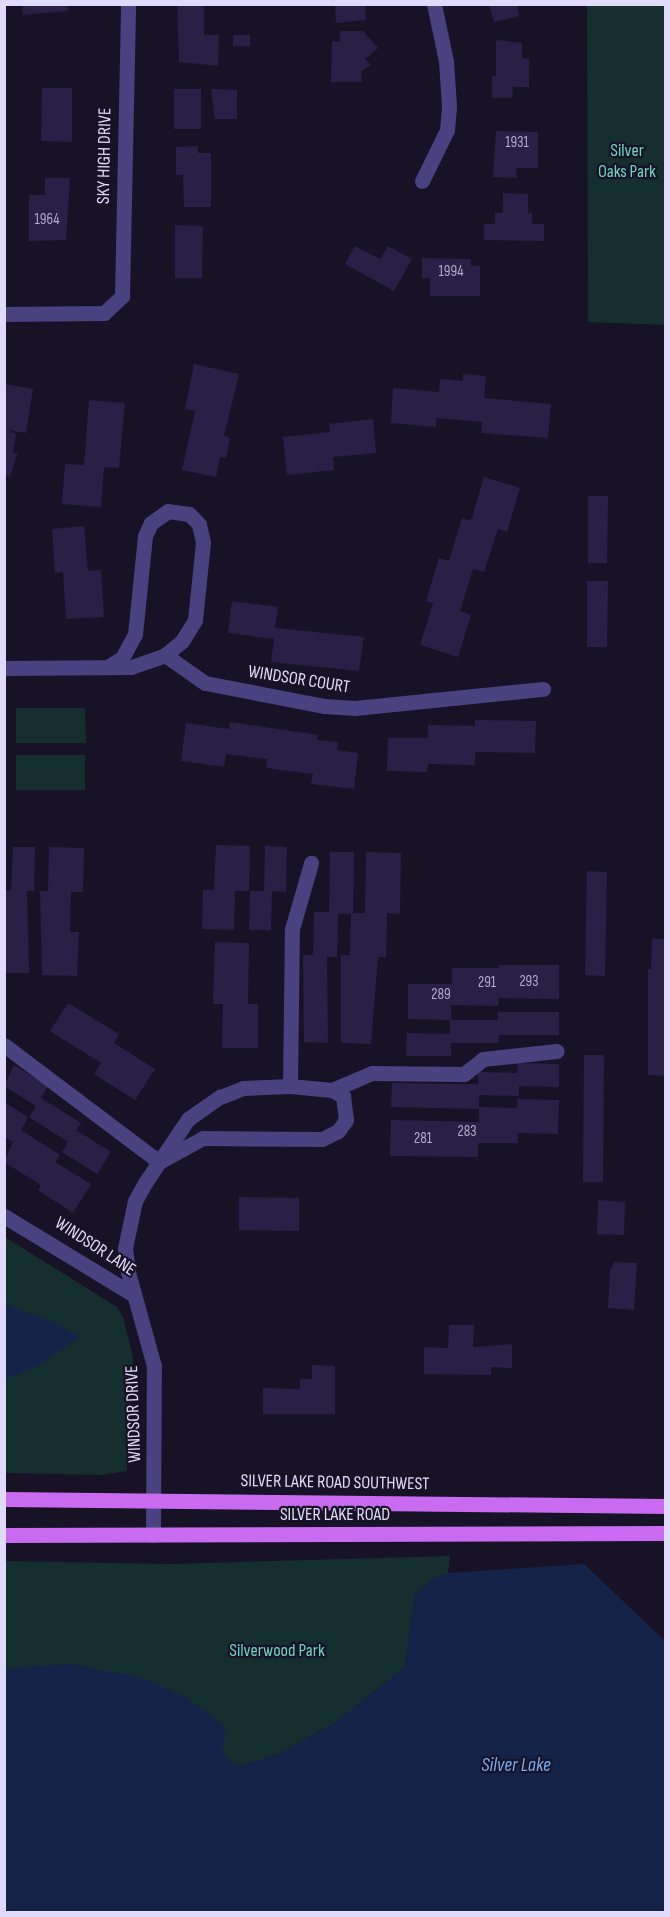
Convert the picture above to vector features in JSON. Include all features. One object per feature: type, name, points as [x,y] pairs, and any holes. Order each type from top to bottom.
[{"type":"main road","name":"SILVER LAKE ROAD SOUTHWEST","points":[[4,1499],[666,1506]]},
{"type":"main road","name":"SILVER LAKE ROAD","points":[[4,1534],[666,1533]]},
{"type":"street","name":"SKY HIGH DRIVE","points":[[4,314],[104,313],[115,306],[122,296],[128,4]]},
{"type":"street","points":[[422,181],[447,130],[449,106],[446,61],[434,4]]},
{"type":"street","points":[[4,668],[131,667],[165,656],[182,641],[195,620],[203,542],[195,519],[175,510],[155,517],[147,529],[135,634],[122,658],[109,666]]},
{"type":"street","name":"WINDSOR COURT","points":[[165,656],[205,683],[325,706],[356,708],[543,689]]},
{"type":"street","points":[[290,1086],[292,929],[311,862]]},
{"type":"street","points":[[4,1045],[159,1162]]},
{"type":"street","name":"WINDSOR LANE","points":[[332,1090],[372,1074],[464,1074],[483,1059],[557,1051]]},
{"type":"street","name":"WINDSOR LANE","points":[[134,1295],[128,1272],[128,1225],[135,1201],[159,1162],[188,1119],[220,1097],[243,1088],[290,1086],[332,1090],[343,1096],[346,1120],[338,1131],[322,1138],[203,1138],[159,1162]]},
{"type":"street","name":"WINDSOR LANE","points":[[4,1216],[134,1295]]},
{"type":"street","name":"WINDSOR DRIVE","points":[[134,1295],[154,1366],[153,1535]]},
{"type":"green space","name":"Silver Oaks Park","points":[[587,5],[665,5],[665,325],[588,322]]},
{"type":"green space","points":[[16,708],[85,708],[86,743],[16,743]]},
{"type":"green space","points":[[16,755],[85,755],[85,790],[16,790]]},
{"type":"green space","points":[[5,1237],[117,1307],[123,1317],[133,1357],[127,1471],[102,1475],[5,1473]]},
{"type":"green space","name":"Silverwood Park","points":[[450,1556],[448,1573],[432,1580],[415,1595],[405,1667],[336,1722],[279,1754],[243,1765],[230,1763],[223,1752],[5,1669],[5,1561],[171,1564]]},
{"type":"water","points":[[4,1304],[48,1320],[80,1337],[37,1366],[5,1379]]},
{"type":"water","name":"Silver Lake","points":[[584,1564],[665,1641],[665,1912],[5,1912],[5,1669],[70,1664],[139,1677],[184,1696],[225,1727],[223,1752],[230,1763],[243,1765],[279,1754],[336,1722],[405,1667],[415,1595],[432,1580],[448,1573]]},
{"type":"building","points":[[22,4],[67,4],[68,11],[23,15]]},
{"type":"building","points":[[177,4],[204,4],[204,35],[219,35],[218,66],[179,62]]},
{"type":"building","points":[[335,4],[365,4],[366,20],[336,23]]},
{"type":"building","points":[[489,4],[517,4],[519,16],[494,22]]},
{"type":"building","points":[[340,31],[363,31],[378,48],[365,59],[371,65],[361,71],[362,82],[331,82],[332,41],[340,42]]},
{"type":"building","points":[[233,35],[250,35],[250,46],[233,46]]},
{"type":"building","points":[[496,40],[522,43],[522,58],[529,59],[529,87],[513,87],[512,98],[492,98],[492,76],[496,76]]},
{"type":"building","points":[[42,88],[72,88],[72,142],[41,141]]},
{"type":"building","points":[[174,89],[201,89],[201,129],[174,129]]},
{"type":"building","points":[[211,89],[237,90],[237,119],[215,119]]},
{"type":"building","points":[[496,131],[538,132],[538,168],[516,168],[517,178],[493,177]]},
{"type":"building","points":[[198,146],[198,153],[211,153],[211,207],[184,207],[183,175],[176,175],[176,147]]},
{"type":"building","points":[[45,178],[70,178],[66,240],[29,241],[29,195],[45,195]]},
{"type":"building","points":[[503,193],[528,194],[528,213],[532,213],[532,224],[544,224],[544,241],[484,240],[484,224],[495,224],[495,213],[503,213]]},
{"type":"building","points":[[175,225],[203,226],[202,278],[175,278]]},
{"type":"building","points":[[355,246],[380,259],[388,246],[412,259],[394,291],[345,264]]},
{"type":"building","points":[[422,258],[471,259],[471,266],[480,266],[480,296],[430,296],[430,278],[422,278]]},
{"type":"building","points":[[194,364],[239,374],[224,436],[230,438],[226,458],[220,457],[216,477],[182,470],[195,411],[185,409]]},
{"type":"building","points":[[463,374],[486,376],[484,398],[551,404],[548,438],[481,433],[482,422],[436,418],[436,427],[391,423],[393,388],[439,392],[440,379],[463,381]]},
{"type":"building","points":[[4,384],[33,389],[26,433],[8,430],[16,434],[13,453],[18,453],[10,476],[4,475]]},
{"type":"building","points":[[89,400],[125,403],[119,468],[104,467],[101,507],[62,504],[65,464],[84,465]]},
{"type":"building","points":[[373,419],[376,453],[333,457],[334,470],[287,475],[283,437],[330,432],[329,424]]},
{"type":"building","points":[[484,477],[520,488],[507,532],[498,529],[484,572],[473,569],[460,611],[471,615],[458,657],[420,645],[433,603],[426,601],[439,558],[449,561],[462,518],[471,521]]},
{"type":"building","points":[[588,496],[608,496],[607,563],[588,563]]},
{"type":"building","points":[[84,526],[88,571],[101,570],[104,617],[66,619],[63,572],[55,573],[52,529]]},
{"type":"building","points":[[587,581],[608,581],[607,647],[587,647]]},
{"type":"building","points":[[232,601],[278,607],[275,628],[364,637],[359,671],[271,662],[274,639],[228,633]]},
{"type":"building","points":[[475,720],[536,721],[535,753],[475,752],[475,765],[428,764],[427,772],[387,771],[388,738],[428,738],[428,725],[475,726]]},
{"type":"building","points":[[230,722],[318,735],[317,740],[338,742],[337,750],[358,753],[354,789],[311,784],[313,774],[266,768],[267,759],[226,754],[224,767],[181,761],[186,723],[229,729]]},
{"type":"building","points":[[216,845],[250,846],[249,891],[235,891],[234,930],[202,929],[203,890],[214,890]]},
{"type":"building","points":[[265,846],[287,847],[286,892],[272,891],[271,930],[249,930],[250,891],[264,891]]},
{"type":"building","points":[[13,847],[35,847],[34,891],[27,891],[29,973],[5,973],[4,890],[11,891]]},
{"type":"building","points":[[49,847],[84,848],[83,892],[71,892],[70,932],[79,932],[77,976],[42,975],[40,891],[48,891]]},
{"type":"building","points":[[330,852],[354,852],[353,913],[365,913],[366,852],[401,853],[400,914],[387,913],[386,957],[378,957],[371,1044],[341,1043],[341,955],[350,955],[351,914],[338,914],[337,957],[327,957],[328,1043],[304,1042],[303,955],[313,955],[314,912],[329,912]]},
{"type":"building","points":[[587,871],[607,872],[605,976],[585,975]]},
{"type":"building","points":[[652,939],[666,939],[666,1076],[648,1075],[648,969],[651,969]]},
{"type":"building","points":[[215,942],[249,943],[248,1004],[258,1004],[258,1048],[222,1048],[223,1004],[213,1004]]},
{"type":"building","points":[[499,965],[559,965],[559,999],[499,998],[498,1006],[451,1005],[451,1020],[408,1019],[408,984],[452,984],[452,968],[499,968]]},
{"type":"building","points":[[68,1003],[119,1034],[114,1043],[155,1069],[135,1100],[94,1074],[101,1063],[50,1031]]},
{"type":"building","points":[[498,1012],[559,1012],[559,1035],[499,1035],[499,1043],[451,1043],[451,1056],[406,1056],[407,1033],[450,1034],[450,1020],[498,1020]]},
{"type":"building","points":[[584,1055],[604,1055],[603,1182],[583,1182]]},
{"type":"building","points":[[518,1063],[559,1064],[559,1087],[519,1086],[519,1096],[479,1095],[479,1107],[517,1108],[517,1099],[559,1100],[558,1134],[518,1133],[518,1143],[478,1143],[478,1157],[390,1156],[391,1120],[479,1122],[479,1109],[391,1107],[392,1083],[478,1084],[478,1072],[517,1073]]},
{"type":"building","points":[[14,1065],[48,1086],[41,1098],[81,1123],[76,1130],[111,1152],[97,1174],[62,1152],[68,1142],[29,1117],[36,1106],[4,1086]]},
{"type":"building","points":[[4,1102],[28,1117],[21,1130],[60,1155],[55,1162],[91,1184],[73,1213],[38,1190],[41,1185],[4,1162],[13,1142],[4,1137]]},
{"type":"building","points":[[239,1197],[299,1198],[299,1231],[239,1230]]},
{"type":"building","points":[[598,1200],[625,1202],[624,1235],[597,1234]]},
{"type":"building","points":[[614,1262],[637,1263],[634,1310],[608,1308],[610,1271]]},
{"type":"building","points":[[449,1325],[474,1325],[473,1347],[512,1344],[512,1368],[491,1367],[491,1375],[424,1374],[424,1347],[448,1348]]},
{"type":"building","points":[[312,1365],[335,1366],[335,1414],[263,1414],[263,1388],[300,1389],[300,1379],[312,1379]]}]
